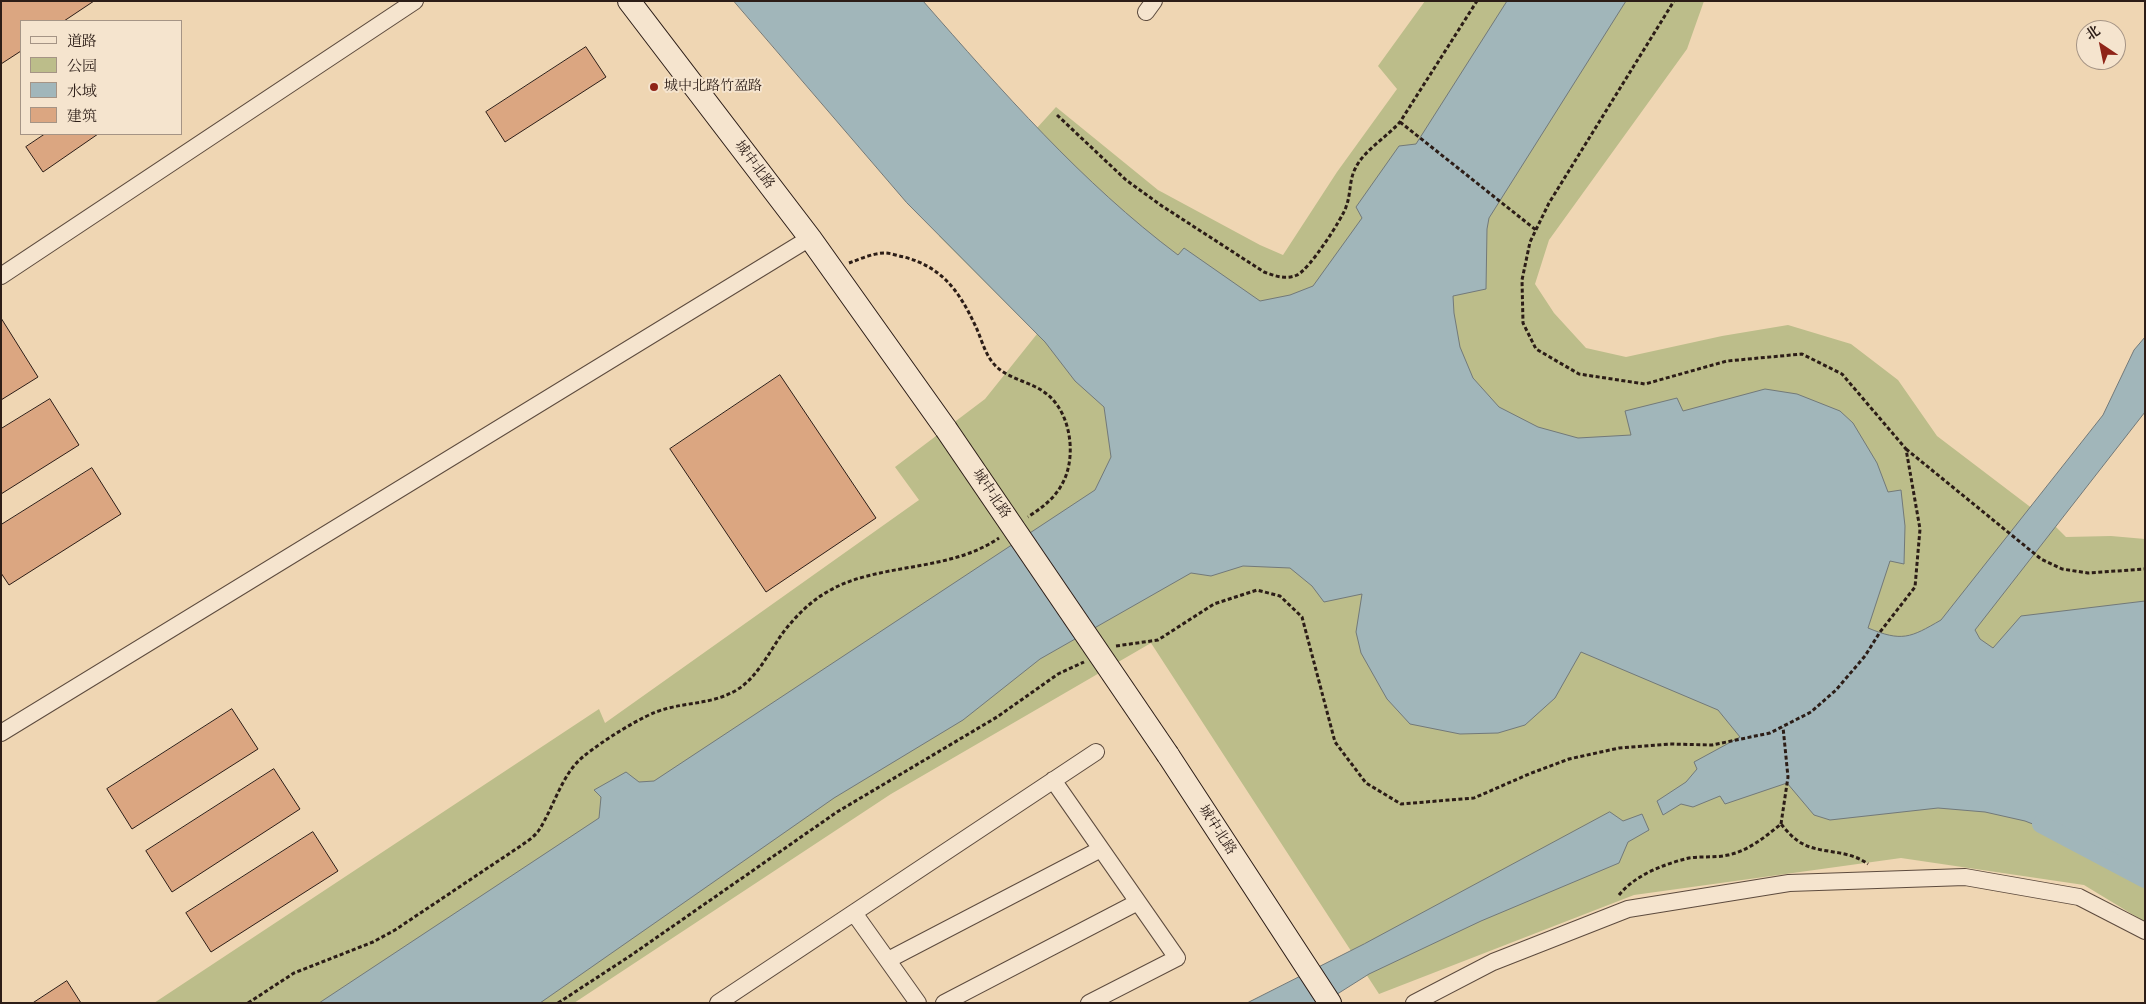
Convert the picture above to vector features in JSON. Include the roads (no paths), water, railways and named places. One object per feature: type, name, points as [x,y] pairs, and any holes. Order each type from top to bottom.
[{"type":"street","points":[[1,276],[415,1]]},
{"type":"street","name":"城中北路","points":[[629,1],[810,238],[946,429],[1168,755],[1330,1003]]},
{"type":"street","points":[[1,733],[810,238]]},
{"type":"street","points":[[718,1003],[1096,752]]},
{"type":"street","points":[[1053,780],[1177,958],[1089,1003]]},
{"type":"street","points":[[888,960],[1101,849]]},
{"type":"street","points":[[1414,1003],[1493,962],[1628,909],[1789,883],[1965,877],[2079,897],[2145,931]]},
{"type":"street","points":[[944,1003],[1138,902]]},
{"type":"street","points":[[854,913],[918,1003]]},
{"type":"water","points":[[734,1],[923,1],[1044,135],[1109,198],[1178,255],[1184,248],[1260,301],[1290,295],[1313,286],[1362,218],[1356,207],[1399,146],[1416,144],[1507,1],[1626,1],[1489,218],[1487,229],[1486,289],[1453,296],[1460,347],[1473,378],[1499,407],[1538,427],[1578,438],[1631,435],[1625,411],[1677,398],[1683,411],[1765,389],[1797,394],[1840,411],[1853,423],[1877,463],[1888,492],[1901,490],[1905,526],[1904,564],[1890,561],[1868,628],[1889,635],[1906,636],[1921,631],[1941,620],[2103,415],[2134,350],[2145,337],[2145,412],[1975,630],[1980,639],[1993,648],[2021,616],[2145,601],[2145,877],[2113,855],[2025,821],[1985,812],[1938,808],[1830,820],[1814,815],[1787,783],[1725,804],[1720,796],[1693,807],[1681,804],[1663,815],[1657,801],[1686,782],[1697,769],[1694,762],[1740,737],[1718,710],[1581,652],[1555,698],[1525,725],[1498,733],[1460,734],[1410,724],[1387,699],[1361,653],[1356,632],[1362,594],[1324,602],[1312,586],[1290,568],[1243,566],[1211,576],[1191,573],[1040,659],[963,720],[834,798],[540,1003],[319,1003],[599,818],[601,797],[594,790],[626,772],[639,782],[654,781],[1095,490],[1111,457],[1104,407],[1075,381],[1045,342],[907,203]]},
{"type":"water","points":[[1610,812],[1623,821],[1642,814],[1649,830],[1628,842],[1619,863],[1481,921],[1369,974],[1323,1003],[1247,1003],[1364,944]]},
{"type":"waterway","points":[[2041,824],[2145,879]]},
{"type":"place","name":"城中北路竹盈路","points":[[654,87]]}]
